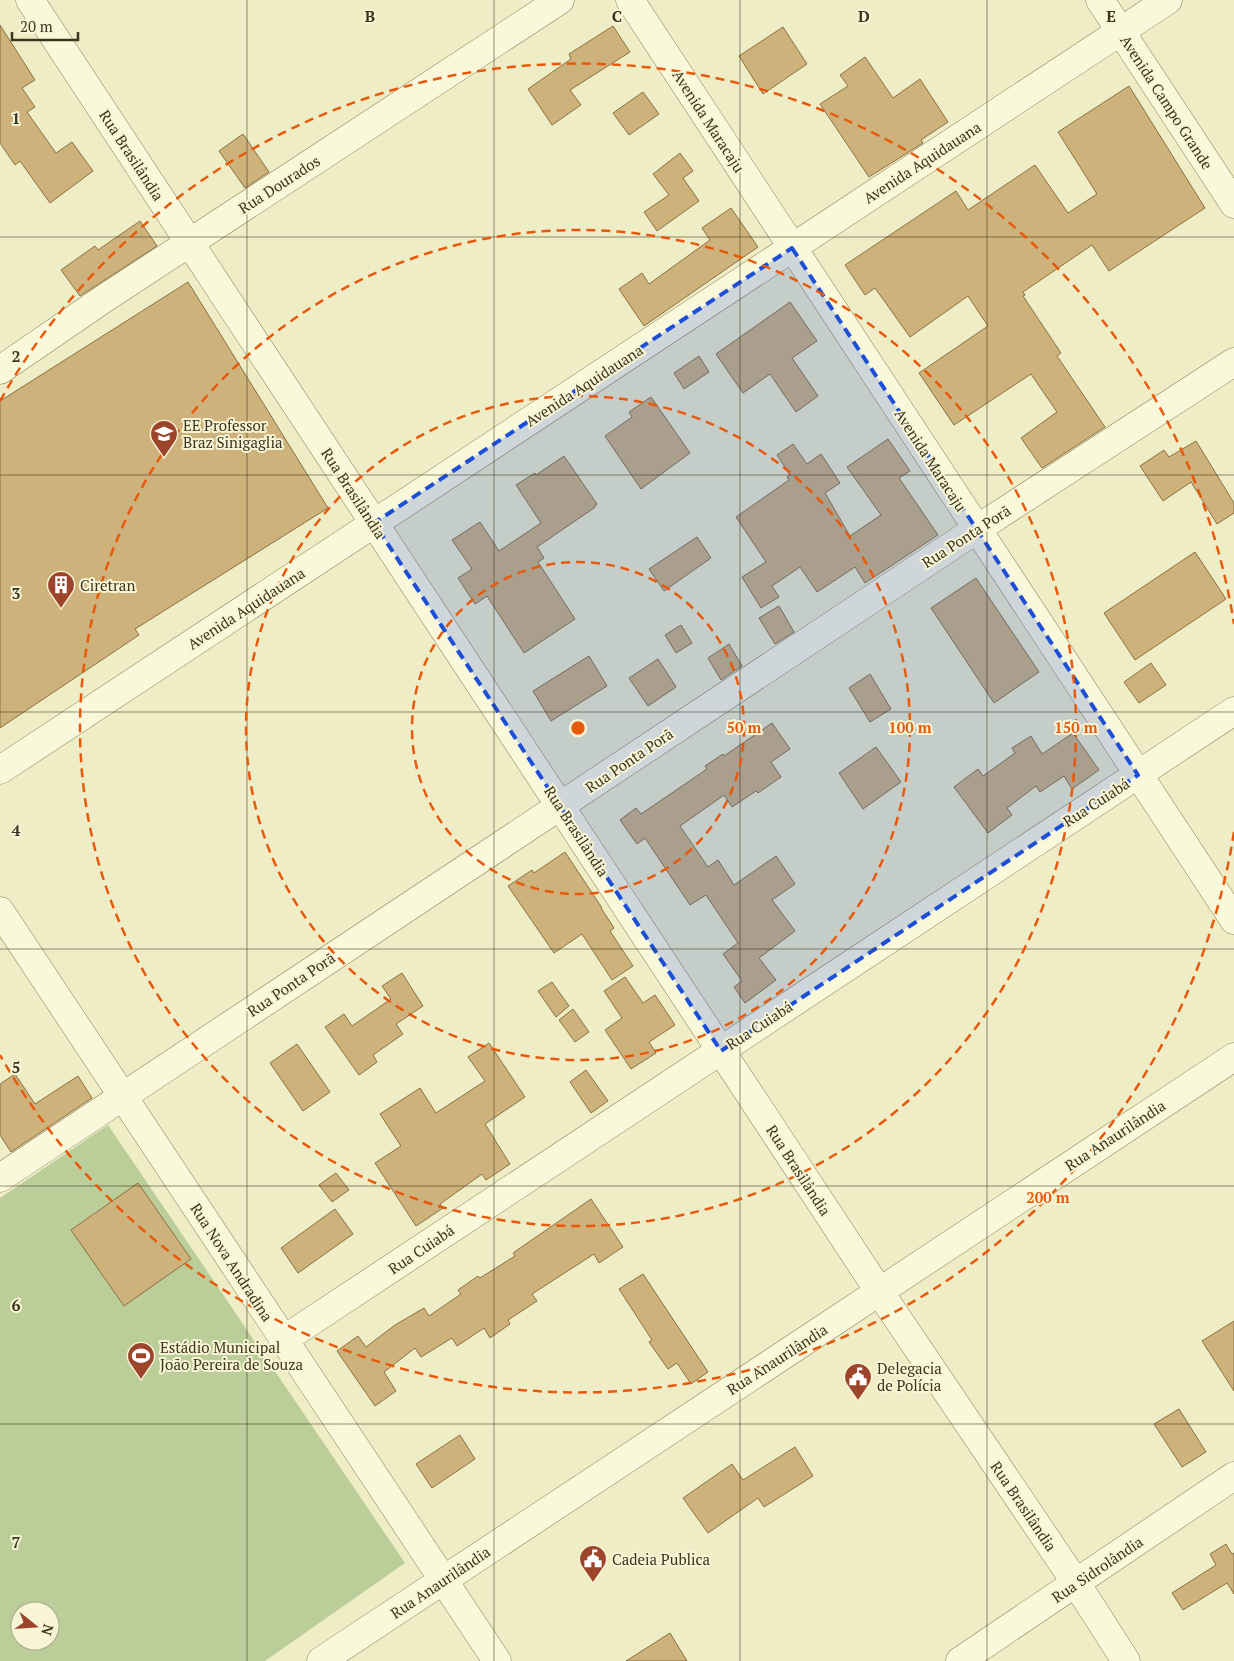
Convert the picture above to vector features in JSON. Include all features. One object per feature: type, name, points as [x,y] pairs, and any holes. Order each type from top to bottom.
[{"type":"street","name":"Rua Brasilândia","points":[[30,0],[879,1291],[1076,1583],[1126,1661]]},
{"type":"street","name":"Rua Dourados","points":[[0,370],[189,242],[560,0]]},
{"type":"street","name":"Avenida Maracaju","points":[[630,0],[1234,920]]},
{"type":"street","name":"Avenida Campo Grande","points":[[1100,0],[1234,204]]},
{"type":"street","name":"Avenida Aquidauana","points":[[0,770],[1168,0]]},
{"type":"street","name":"Rua Ponta Porã","points":[[0,1178],[977,529],[1234,362]]},
{"type":"street","name":"Rua Cuiabá","points":[[283,1340],[1234,711]]},
{"type":"street","name":"Rua Nova Andradina","points":[[0,912],[497,1661]]},
{"type":"street","name":"Rua Anaurilândia","points":[[321,1661],[1234,1057]]},
{"type":"street","name":"Rua Sidrolândia","points":[[960,1661],[1234,1476]]},
{"type":"highlighted area","points":[[792,248],[1138,775],[721,1051],[374,523]]},
{"type":"green space","name":"Estádio Municipal João Pereira de Souza","points":[[108,1125],[405,1563],[265,1661],[0,1661],[0,1198]]},
{"type":"building","points":[[0,25],[35,80],[22,88],[35,107],[27,112],[56,153],[72,142],[93,171],[50,203],[20,161],[15,165],[0,143]]},
{"type":"building","points":[[613,26],[630,52],[570,90],[581,105],[552,125],[528,89],[571,59],[569,54]]},
{"type":"building","points":[[783,27],[807,64],[763,94],[739,56]]},
{"type":"building","points":[[865,57],[893,98],[920,79],[948,122],[921,140],[923,143],[869,177],[820,104],[848,86],[840,75]]},
{"type":"building","points":[[1129,86],[1205,208],[1109,271],[1092,245],[1023,292],[1025,295],[1023,296],[1061,353],[1057,356],[1105,427],[1042,468],[1021,438],[1057,412],[1031,374],[954,425],[919,373],[988,326],[968,296],[910,337],[875,288],[865,295],[845,265],[956,191],[968,210],[1035,165],[1068,213],[1097,194],[1058,132]]},
{"type":"building","points":[[643,92],[659,114],[629,135],[613,113]]},
{"type":"building","points":[[243,134],[269,172],[245,188],[219,151]]},
{"type":"building","points":[[680,153],[693,171],[683,178],[699,201],[657,231],[644,212],[669,195],[653,174]]},
{"type":"building","points":[[731,208],[758,247],[644,326],[619,289],[642,273],[649,284],[710,240],[702,228]]},
{"type":"building","points":[[140,221],[157,246],[80,296],[61,270],[95,246],[98,250]]},
{"type":"building","name":"EE Professor Braz Sinigaglia","points":[[188,282],[328,508],[135,629],[139,635],[0,728],[0,401]]},
{"type":"building","points":[[790,302],[817,341],[792,358],[818,396],[796,412],[770,374],[743,393],[716,354]]},
{"type":"building","points":[[699,356],[709,372],[684,389],[674,373]]},
{"type":"building","points":[[651,397],[690,453],[641,489],[605,436],[632,417],[629,412]]},
{"type":"building","points":[[888,439],[910,471],[899,478],[938,535],[865,583],[855,567],[817,592],[800,567],[772,586],[779,597],[761,608],[742,577],[766,562],[736,517],[789,480],[787,477],[790,475],[777,455],[793,444],[807,464],[821,454],[840,483],[825,493],[850,536],[881,515],[847,467]]},
{"type":"building","points":[[1196,441],[1234,503],[1234,513],[1217,524],[1191,482],[1163,501],[1140,466],[1164,450],[1169,457]]},
{"type":"building","points":[[564,456],[597,504],[594,508],[537,547],[544,558],[538,562],[575,619],[524,653],[487,596],[475,604],[458,578],[472,569],[452,540],[480,522],[499,551],[541,523],[516,485],[535,473],[536,475]]},
{"type":"building","points":[[697,537],[711,558],[664,591],[649,569]]},
{"type":"building","points":[[1195,552],[1226,599],[1135,660],[1104,613]]},
{"type":"building","points":[[976,578],[1039,672],[994,703],[931,608]]},
{"type":"building","points":[[779,606],[794,632],[775,644],[759,618]]},
{"type":"building","points":[[681,625],[692,643],[676,653],[665,635]]},
{"type":"building","points":[[729,644],[742,666],[721,680],[708,658]]},
{"type":"building","points":[[589,656],[607,686],[551,721],[533,691]]},
{"type":"building","points":[[658,659],[676,687],[648,706],[629,678]]},
{"type":"building","points":[[1151,663],[1166,685],[1139,703],[1124,682]]},
{"type":"building","points":[[870,674],[891,709],[870,722],[849,688]]},
{"type":"building","points":[[772,723],[790,749],[771,762],[781,777],[758,793],[756,791],[732,807],[724,795],[680,826],[708,867],[718,860],[734,885],[776,856],[795,884],[772,900],[795,931],[759,958],[776,980],[745,1003],[734,987],[742,981],[723,954],[738,943],[706,895],[690,905],[645,838],[637,844],[620,820],[636,808],[641,814],[707,769],[705,766],[723,754],[724,756]]},
{"type":"building","points":[[1073,733],[1099,770],[1072,789],[1064,776],[1040,792],[1036,786],[1007,808],[1012,815],[988,833],[954,787],[978,769],[983,776],[1015,753],[1012,748],[1031,736],[1042,754]]},
{"type":"building","points":[[876,747],[901,782],[863,809],[839,773]]},
{"type":"building","points":[[565,852],[614,928],[610,931],[633,966],[612,980],[582,934],[554,953],[508,886],[532,870],[534,873]]},
{"type":"building","points":[[402,973],[423,1006],[396,1024],[403,1034],[373,1055],[377,1062],[359,1075],[325,1027],[344,1014],[352,1026],[391,999],[382,986]]},
{"type":"building","points":[[625,977],[643,1003],[655,995],[675,1025],[649,1042],[656,1053],[631,1069],[605,1030],[622,1018],[604,991]]},
{"type":"building","points":[[552,982],[569,1006],[556,1017],[538,991]]},
{"type":"building","points":[[573,1009],[589,1032],[575,1042],[559,1020]]},
{"type":"building","points":[[489,1043],[525,1097],[485,1124],[510,1164],[486,1180],[482,1174],[440,1204],[443,1208],[416,1226],[375,1163],[401,1146],[380,1114],[420,1088],[436,1113],[485,1081],[468,1057]]},
{"type":"building","points":[[297,1044],[330,1092],[303,1111],[270,1063]]},
{"type":"building","points":[[586,1070],[608,1101],[591,1113],[570,1082]]},
{"type":"building","points":[[15,1074],[35,1104],[78,1076],[92,1098],[11,1152],[0,1135],[0,1084]]},
{"type":"building","points":[[336,1173],[349,1190],[332,1202],[319,1185]]},
{"type":"building","points":[[138,1183],[191,1259],[124,1306],[71,1230]]},
{"type":"building","points":[[591,1199],[623,1247],[599,1263],[594,1254],[532,1294],[537,1301],[508,1320],[510,1324],[490,1338],[484,1328],[457,1346],[452,1338],[421,1357],[415,1348],[384,1372],[396,1391],[375,1406],[337,1351],[358,1336],[366,1347],[395,1325],[424,1308],[429,1316],[461,1294],[458,1290],[478,1276],[480,1278],[515,1256],[513,1253]]},
{"type":"building","points":[[335,1209],[353,1234],[298,1273],[281,1248]]},
{"type":"building","points":[[643,1274],[708,1372],[691,1384],[677,1363],[668,1369],[649,1342],[652,1340],[619,1289]]},
{"type":"building","points":[[1234,1321],[1234,1391],[1202,1341]]},
{"type":"building","points":[[1179,1409],[1206,1452],[1182,1467],[1154,1424]]},
{"type":"building","points":[[460,1435],[475,1459],[432,1488],[416,1464]]},
{"type":"building","points":[[795,1447],[813,1476],[764,1507],[758,1498],[708,1533],[683,1498],[732,1464],[743,1480]]},
{"type":"building","points":[[1226,1544],[1232,1554],[1234,1553],[1234,1594],[1227,1583],[1183,1610],[1172,1593],[1216,1565],[1210,1554]]},
{"type":"building","points":[[670,1633],[687,1661],[626,1661]]},
{"type":"place","name":"EE Professor Braz Sinigaglia","points":[[164,458]]},
{"type":"place","name":"Ciretran","points":[[61,609]]},
{"type":"place","name":"Estádio Municipal João Pereira de Souza","points":[[141,1380]]},
{"type":"place","name":"Delegacia de Polícia","points":[[858,1401]]},
{"type":"place","name":"Cadeia Publica","points":[[593,1583]]}]
